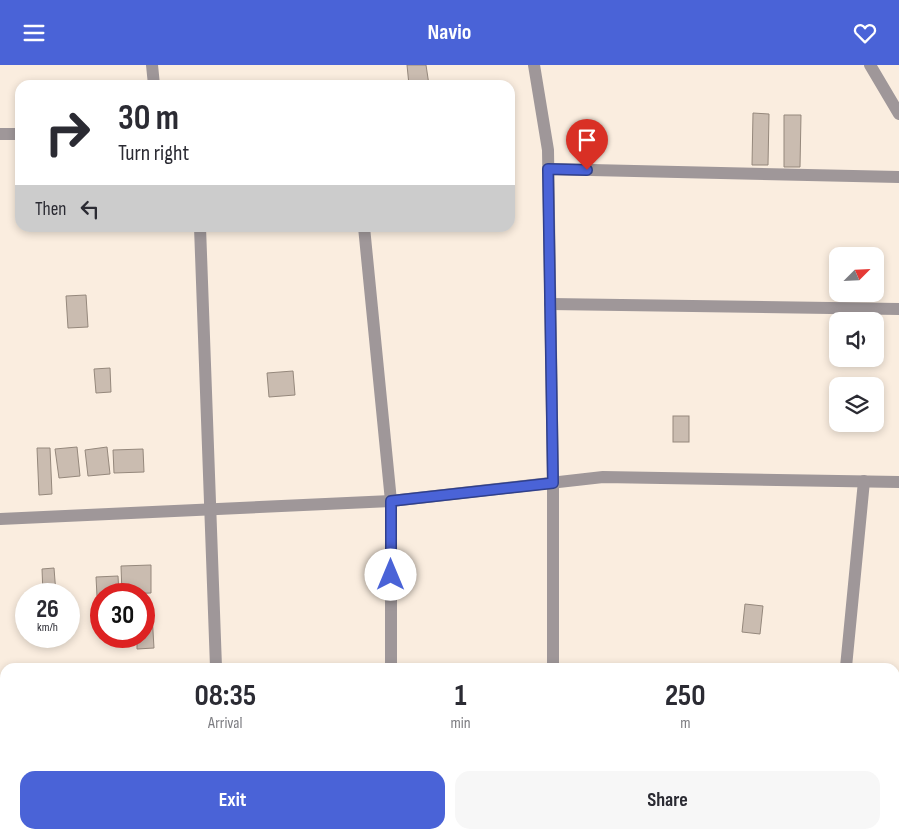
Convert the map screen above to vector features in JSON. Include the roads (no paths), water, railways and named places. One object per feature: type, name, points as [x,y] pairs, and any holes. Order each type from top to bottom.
[{"type":"street","points":[[152,65],[154,80]]},
{"type":"street","points":[[534,65],[548,150],[553,483],[553,663]]},
{"type":"street","points":[[870,65],[899,114]]},
{"type":"street","points":[[0,134],[15,134]]},
{"type":"street","points":[[548,169],[899,177]]},
{"type":"street","points":[[200,232],[216,663]]},
{"type":"street","points":[[364,232],[391,501],[391,663]]},
{"type":"street","points":[[550,304],[899,309]]},
{"type":"street","points":[[0,519],[391,501],[603,477],[899,482]]},
{"type":"street","points":[[846,663],[864,481]]}]
